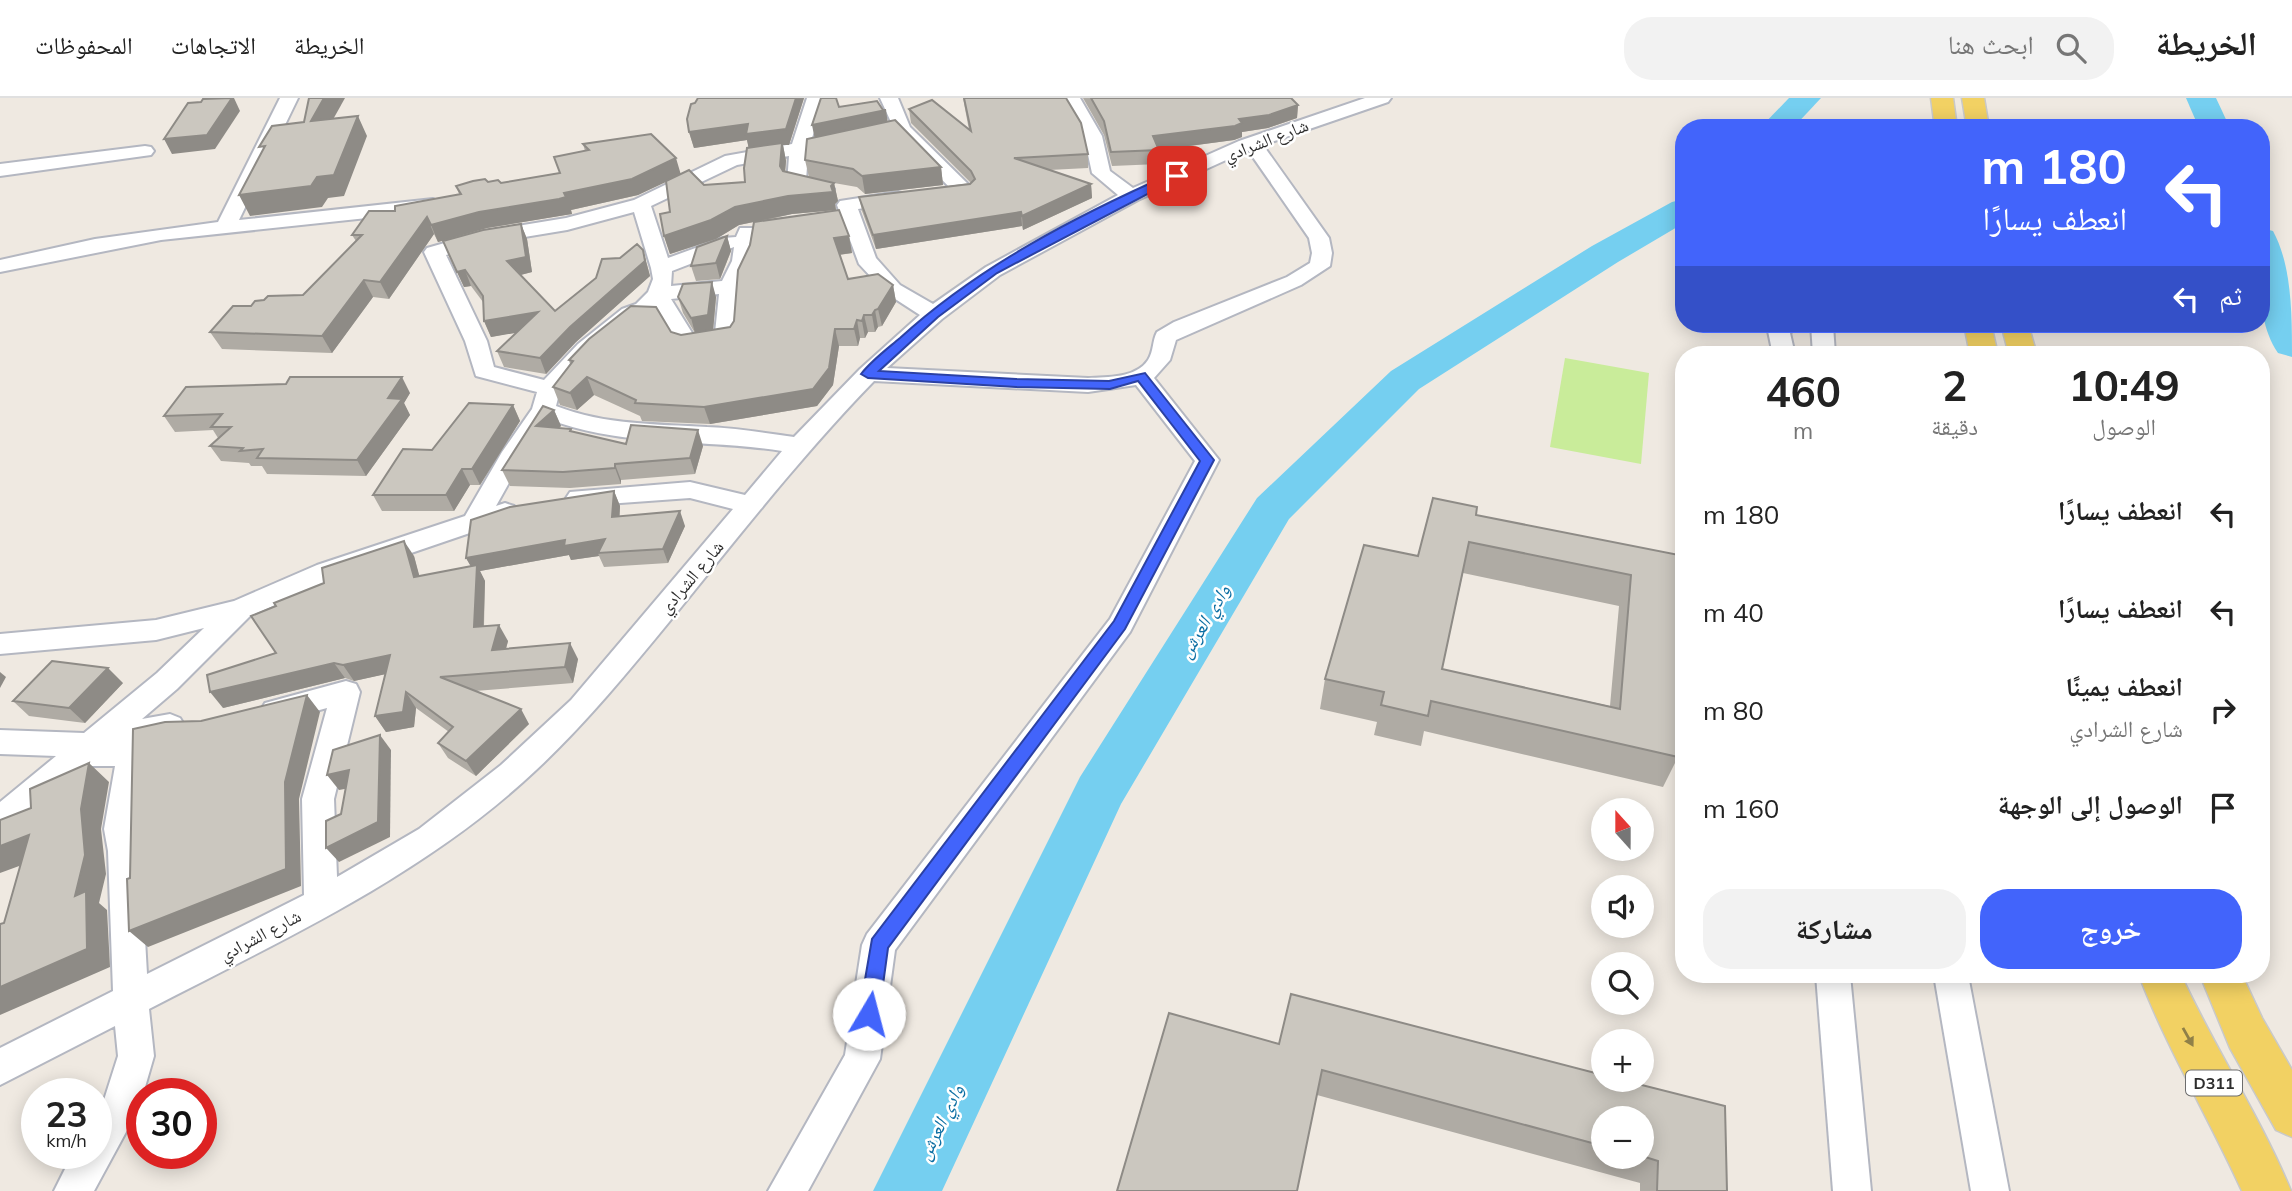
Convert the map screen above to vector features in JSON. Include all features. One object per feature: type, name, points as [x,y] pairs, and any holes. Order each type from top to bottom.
[{"type":"main road","points":[[1942,98],[1945,119]]},
{"type":"main road","points":[[1973,98],[1976,119]]},
{"type":"main road","name":"D311","points":[[2163,983],[2183,1028],[2227,1106],[2267,1191]]},
{"type":"main road","name":"D311","points":[[2224,983],[2246,1033],[2292,1114]]},
{"type":"street","points":[[226,226],[289,98]]},
{"type":"street","points":[[816,98],[799,151],[796,184],[849,194],[866,260],[893,289],[934,314]]},
{"type":"street","points":[[828,220],[855,210],[930,194],[964,191],[900,124],[889,98]]},
{"type":"street","points":[[1071,98],[1093,136],[1101,173],[1131,196]]},
{"type":"street","name":"شارع الشرادي","points":[[0,1067],[321,903],[430,839],[512,774],[580,708],[801,446],[868,374],[934,314],[993,271],[1131,196],[1252,143],[1382,98]]},
{"type":"street","points":[[881,134],[918,112]]},
{"type":"street","points":[[801,446],[731,436],[635,431],[564,418],[546,399],[484,372],[475,341],[434,251],[487,237],[567,223],[641,204],[732,160],[799,151],[859,138]]},
{"type":"street","points":[[868,374],[1016,383],[1110,385],[1140,376],[1155,367],[1164,353],[1165,337],[1182,327],[1294,281],[1320,266],[1322,253],[1319,239],[1252,143]]},
{"type":"street","points":[[0,170],[145,151]]},
{"type":"street","points":[[0,266],[108,243],[226,226],[440,204]]},
{"type":"street","points":[[475,521],[546,399],[586,349],[630,314],[644,309],[658,293],[663,279],[661,268],[641,204]]},
{"type":"street","points":[[661,268],[724,246],[747,232],[770,228]]},
{"type":"street","points":[[658,293],[687,343],[725,338],[730,286],[742,261],[747,232]]},
{"type":"street","points":[[658,293],[730,286]]},
{"type":"street","points":[[788,1191],[862,1059],[879,945],[1120,625],[1207,460],[1140,376]]},
{"type":"street","points":[[552,502],[690,490],[751,505]]},
{"type":"street","points":[[0,645],[156,630],[241,609],[326,572],[475,521],[525,508]]},
{"type":"street","points":[[0,820],[167,681],[241,609]]},
{"type":"street","points":[[252,717],[346,692],[318,799],[321,903]]},
{"type":"street","points":[[87,745],[157,726],[193,725]]},
{"type":"street","points":[[0,742],[87,745],[132,754],[120,829],[124,851],[136,1056],[120,1108],[112,1122]]},
{"type":"street","points":[[1834,983],[1852,1191]]},
{"type":"street","points":[[1952,983],[1990,1191]]},
{"type":"street","points":[[73,1191],[85,1169]]},
{"type":"green space","points":[[1565,358],[1649,373],[1641,464],[1550,447]]},
{"type":"building","points":[[232,98],[207,135],[164,139],[188,103],[201,102],[203,99]]},
{"type":"building","points":[[309,98],[324,98],[311,121],[358,116],[334,175],[317,177],[311,186],[239,195],[265,146],[259,147],[272,126],[304,122]]},
{"type":"building","points":[[698,98],[796,98],[786,129],[746,134],[748,124],[689,132],[687,119],[691,104]]},
{"type":"building","points":[[821,98],[836,98],[839,107],[877,101],[883,110],[886,110],[812,125]]},
{"type":"building","points":[[964,98],[1066,98],[1081,123],[1088,154],[1014,158],[1091,184],[1022,216],[1021,212],[873,235],[859,197],[970,184],[975,179],[971,171],[909,109],[932,100],[971,131]]},
{"type":"building","points":[[1091,98],[1291,98],[1298,105],[1269,115],[1239,119],[1242,123],[1235,126],[1153,136],[1159,150],[1111,152],[1104,121]]},
{"type":"building","points":[[895,120],[941,167],[862,176],[853,169],[805,160],[807,139]]},
{"type":"building","points":[[651,134],[676,158],[632,179],[564,193],[566,197],[559,199],[479,212],[431,225],[427,217],[380,282],[364,280],[322,336],[210,332],[233,306],[251,306],[255,301],[264,300],[268,296],[303,295],[362,235],[352,235],[369,211],[395,211],[395,206],[461,194],[456,186],[473,181],[485,179],[488,182],[498,180],[501,183],[560,173],[554,157],[589,150],[583,144]]},
{"type":"building","points":[[782,143],[780,166],[783,171],[834,183],[831,186],[833,192],[788,196],[735,207],[711,220],[664,236],[660,214],[670,212],[666,181],[689,170],[704,185],[745,182],[747,148]]},
{"type":"building","points":[[839,210],[849,236],[834,238],[848,279],[878,274],[893,285],[878,309],[872,315],[864,315],[862,321],[857,320],[854,329],[835,329],[829,368],[813,389],[704,407],[635,403],[636,400],[587,377],[570,393],[553,387],[573,361],[569,360],[589,339],[631,306],[656,307],[671,332],[681,335],[730,327],[734,321],[738,270],[750,245],[754,222]]},
{"type":"building","points":[[521,224],[526,257],[507,261],[555,311],[596,278],[602,259],[620,258],[637,244],[643,250],[645,261],[570,327],[540,358],[497,351],[538,312],[484,321],[483,296],[465,270],[457,272],[443,241],[483,230]]},
{"type":"building","points":[[727,236],[716,263],[691,266],[697,247]]},
{"type":"building","points":[[712,282],[708,315],[691,318],[678,297],[683,284]]},
{"type":"building","points":[[290,377],[402,377],[388,398],[402,399],[357,460],[257,458],[263,449],[240,451],[243,448],[210,446],[231,427],[211,427],[222,414],[164,416],[186,387],[286,384]]},
{"type":"building","points":[[469,403],[513,405],[472,469],[462,469],[446,495],[373,495],[403,449],[432,450]]},
{"type":"building","points":[[543,406],[554,410],[536,426],[571,429],[570,431],[626,444],[631,425],[698,430],[690,458],[615,464],[615,468],[563,472],[502,470]]},
{"type":"building","points":[[614,491],[612,517],[680,511],[663,549],[598,553],[605,539],[564,546],[565,540],[466,558],[471,520],[510,507]]},
{"type":"building","points":[[1433,498],[1477,507],[1476,515],[1675,554],[1675,756],[1431,701],[1428,716],[1381,705],[1384,692],[1325,679],[1364,545],[1418,556]],"holes":[[[1469,542],[1631,575],[1620,709],[1442,669]]]},
{"type":"building","points":[[404,541],[414,577],[477,565],[474,627],[499,625],[492,650],[570,643],[565,667],[440,677],[521,709],[466,761],[438,743],[453,727],[406,692],[403,712],[375,716],[390,655],[343,665],[334,663],[210,692],[207,675],[276,653],[251,616],[276,606],[274,603],[324,583],[322,568]]},
{"type":"building","points":[[52,661],[108,668],[69,708],[13,701]]},
{"type":"building","points":[[307,695],[285,782],[286,869],[129,931],[127,879],[130,878],[133,729],[165,722],[201,721]]},
{"type":"building","points":[[380,735],[378,822],[326,848],[326,821],[341,814],[349,770],[327,775],[333,750]]},
{"type":"building","points":[[89,763],[81,809],[85,855],[75,896],[86,891],[87,949],[0,987],[0,924],[4,923],[29,835],[0,846],[0,820],[31,808],[30,789]]},
{"type":"building","points":[[1291,994],[1591,1072],[1591,1092],[1654,1092],[1654,1088],[1725,1106],[1727,1191],[1657,1191],[1654,1106],[1591,1106],[1591,1143],[1322,1070],[1297,1191],[1117,1191],[1169,1013],[1279,1044]]},
{"type":"waterway","name":"وادي العرش","points":[[1784,119],[1806,98]]},
{"type":"waterway","name":"وادي العرش","points":[[2201,98],[2211,119]]},
{"type":"waterway","name":"وادي العرش","points":[[907,1191],[1099,793],[1273,509],[1405,380],[1605,254],[1675,214]]},
{"type":"waterway","name":"وادي العرش","points":[[2270,269],[2292,345]]},
{"type":"route","points":[[869,1014],[879,945],[1120,625],[1207,460],[1140,376],[1110,385],[1016,383],[868,374],[934,314],[993,271],[1131,196],[1177,176]]}]
